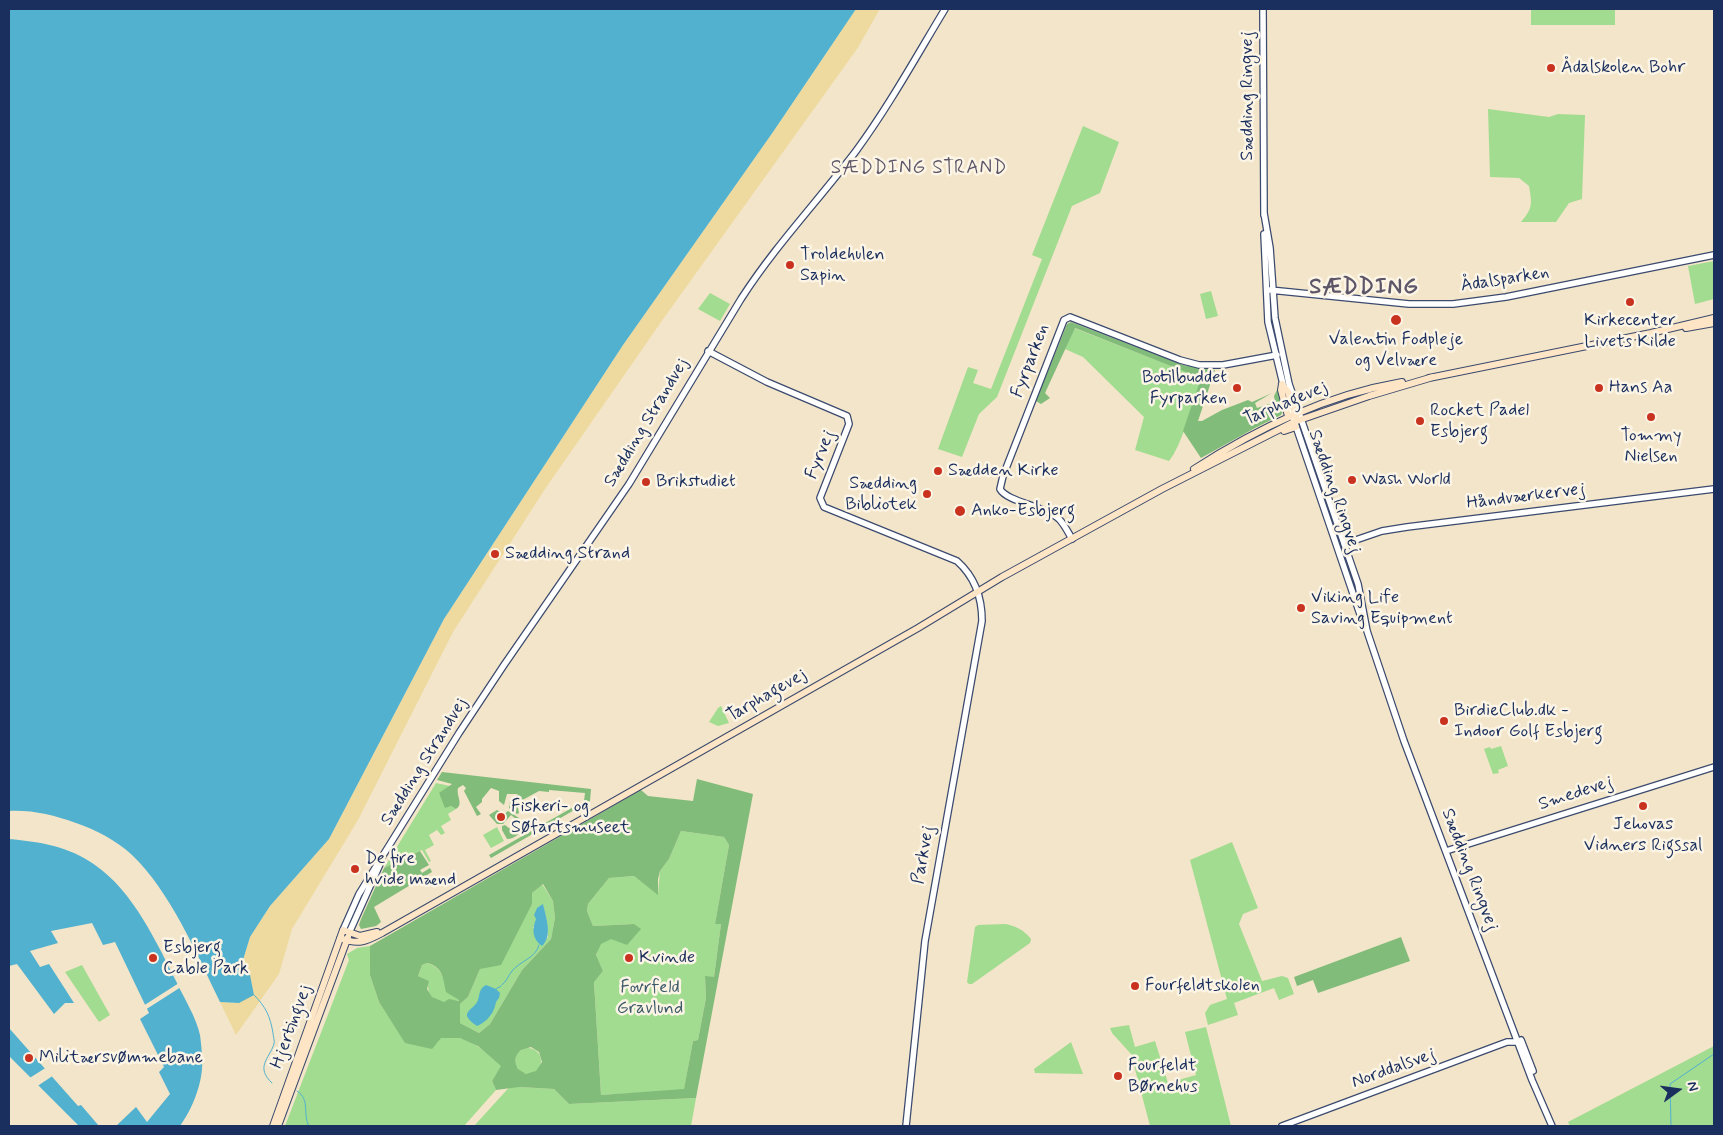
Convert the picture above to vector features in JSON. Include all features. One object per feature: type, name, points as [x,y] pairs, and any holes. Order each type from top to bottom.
[{"type":"main road","name":"Tarphagevej","points":[[1343,396],[1392,384],[1650,333],[1714,318]]},
{"type":"main road","name":"Tarphagevej","points":[[1650,333],[1714,323]]},
{"type":"main road","name":"Tarphagevej","points":[[1162,489],[1251,434],[1295,416],[1433,377]]},
{"type":"main road","points":[[1282,384],[1282,394],[1295,416]]},
{"type":"main road","points":[[1295,416],[1301,407],[1338,395],[1343,396]]},
{"type":"main road","points":[[1295,416],[1330,404],[1343,396]]},
{"type":"main road","name":"Tarphagevej","points":[[343,939],[361,942],[370,939],[1162,489],[1255,442],[1289,429],[1295,416]]},
{"type":"main road","name":"Tarphagevej","points":[[346,931],[366,936],[387,929]]},
{"type":"main road","name":"Sædding Strandvej","points":[[343,939],[346,931]]},
{"type":"main road","name":"Hjertingvej","points":[[273,1126],[343,939]]},
{"type":"main road","name":"Hjertingvej","points":[[278,1126],[330,982],[343,939]]},
{"type":"main road","points":[[268,1126],[290,1077]]},
{"type":"street","name":"Sædding Strandvej","points":[[346,931],[359,894],[475,708],[628,484],[759,270],[856,151],[890,102],[945,9]]},
{"type":"street","name":"Sædding Ringvej","points":[[1263,9],[1264,213],[1270,248],[1268,322],[1295,416],[1363,625],[1367,631]]},
{"type":"street","name":"Ådalsparken","points":[[1269,292],[1410,304],[1453,304],[1506,297],[1714,255]]},
{"type":"street","name":"Fyrparken","points":[[1072,539],[1058,519],[1051,513],[1005,495],[1001,491],[1000,485],[1064,320],[1070,317],[1180,360],[1199,365],[1223,365],[1278,353]]},
{"type":"street","name":"Fyrvej","points":[[708,351],[767,382],[847,416],[850,424],[820,498],[824,507],[957,561],[966,570],[978,592]]},
{"type":"street","name":"Sædding Ringvej","points":[[1278,353],[1282,384]]},
{"type":"street","name":"Sædding Ringvej","points":[[1295,416],[1358,584],[1367,631],[1404,741],[1494,978],[1513,1040],[1554,1126]]},
{"type":"street","name":"Håndværkervej","points":[[1344,544],[1382,532],[1407,527],[1714,489]]},
{"type":"street","name":"Parkvej","points":[[906,1126],[925,941],[982,621],[982,608],[978,592]]},
{"type":"street","name":"Smedevej","points":[[1446,851],[1714,766]]},
{"type":"street","name":"Sædding Strandvej","points":[[346,931],[366,896],[382,859]]},
{"type":"street","points":[[358,912],[359,894],[366,896]]},
{"type":"street","name":"Sædding Ringvej","points":[[1494,978],[1511,1015],[1554,1126]]},
{"type":"street","points":[[1513,1040],[1518,1037],[1531,1072],[1535,1077]]},
{"type":"street","name":"Norddalsvej","points":[[1282,1126],[1513,1040]]},
{"type":"green space","points":[[1531,9],[1615,9],[1615,25],[1531,25]]},
{"type":"green space","points":[[1488,109],[1549,117],[1558,114],[1585,115],[1582,199],[1569,203],[1556,222],[1521,222],[1531,206],[1529,186],[1519,178],[1490,177]]},
{"type":"green space","points":[[1083,126],[1119,142],[1100,193],[1072,206],[997,397],[979,414],[962,457],[938,449],[968,367],[978,370],[973,383],[991,389],[1042,259],[1032,255]]},
{"type":"green space","points":[[1714,261],[1714,299],[1695,304],[1688,266]]},
{"type":"green space","points":[[1211,291],[1218,316],[1206,319],[1200,294]]},
{"type":"green space","points":[[710,293],[730,304],[720,321],[698,309]]},
{"type":"green space","points":[[1071,322],[1183,365],[1215,370],[1198,421],[1202,421],[1222,410],[1248,400],[1252,402],[1272,393],[1255,403],[1257,408],[1275,402],[1274,396],[1278,388],[1283,411],[1281,415],[1201,458],[1183,431],[1201,378],[1075,328],[1045,393],[1050,398],[1041,404],[1036,401],[1067,324]]},
{"type":"green space","points":[[1074,328],[1202,378],[1179,445],[1169,461],[1135,450],[1144,417],[1083,357],[1065,349]]},
{"type":"green space","points":[[721,706],[729,723],[718,726],[709,722]]},
{"type":"green space","points":[[1501,746],[1508,766],[1498,770],[1499,773],[1493,774],[1484,749]]},
{"type":"green space","points":[[442,772],[591,789],[590,801],[491,858],[489,855],[584,801],[585,793],[539,791],[517,803],[519,813],[517,814],[509,808],[510,802],[518,794],[507,794],[504,805],[499,801],[499,791],[491,788],[482,799],[482,802],[476,807],[481,814],[477,816],[464,791],[466,788],[463,785],[458,788],[460,802],[458,807],[456,809],[451,806],[445,808],[439,793],[452,784],[437,780]]},
{"type":"green space","points":[[697,779],[753,794],[696,1098],[569,1104],[554,1089],[519,1087],[496,1090],[492,1081],[501,1066],[478,1046],[460,1038],[441,1038],[432,1049],[405,1043],[379,1002],[370,975],[370,946],[641,790],[648,796],[693,801]],"holes":[[[681,831],[724,837],[729,845],[715,924],[721,924],[714,977],[705,976],[706,998],[698,1040],[693,1041],[684,1089],[601,1095],[594,982],[603,971],[596,955],[601,944],[611,939],[627,945],[641,929],[634,924],[593,926],[587,911],[588,904],[609,878],[634,876],[658,895],[660,871],[669,859]],[[543,884],[553,901],[555,918],[551,939],[522,970],[490,1024],[479,1033],[460,1023],[460,1004],[468,997],[480,969],[501,965],[532,904],[532,893]],[[427,963],[436,967],[441,974],[446,992],[459,1001],[449,999],[444,1002],[432,997],[427,989],[429,981],[418,976],[422,965]],[[531,1047],[539,1052],[542,1062],[536,1071],[526,1074],[518,1069],[515,1059],[521,1050]]]},
{"type":"green space","points":[[436,783],[450,786],[439,794],[456,809],[448,814],[451,820],[441,826],[445,833],[441,835],[437,830],[429,835],[434,845],[425,850],[431,861],[429,862],[422,850],[384,868]]},
{"type":"green space","points":[[497,810],[504,814],[508,811],[519,818],[524,828],[521,832],[507,839],[502,826],[505,825],[514,832],[521,823],[511,815],[503,824],[497,824],[489,815]]},
{"type":"green space","points":[[497,827],[504,841],[491,848],[483,835]]},
{"type":"green space","name":"Fovrfeld Gravlund","points":[[681,831],[724,837],[729,845],[715,924],[721,924],[714,977],[705,977],[706,998],[698,1040],[693,1041],[684,1090],[601,1095],[594,981],[603,971],[596,956],[600,944],[634,924],[593,926],[587,911],[588,904],[609,878],[634,876],[658,894],[660,871],[669,859]]},
{"type":"green space","points":[[1232,842],[1258,908],[1243,914],[1239,924],[1262,981],[1282,976],[1288,978],[1294,994],[1279,1000],[1274,988],[1234,1003],[1238,1015],[1208,1025],[1205,1013],[1210,1005],[1227,999],[1190,860]]},
{"type":"green space","points":[[420,851],[429,865],[420,870],[422,873],[430,868],[432,872],[374,907],[381,922],[376,926],[361,929],[359,925],[361,919],[384,868]]},
{"type":"green space","points":[[542,884],[553,901],[555,918],[551,939],[522,970],[490,1024],[479,1033],[460,1023],[460,1004],[468,997],[480,969],[532,904],[532,893]],"holes":[[[543,905],[547,921],[548,938],[533,928]]]},
{"type":"green space","points":[[1005,924],[1023,931],[1031,939],[1030,943],[972,984],[969,984],[967,982],[975,927],[978,925]]},
{"type":"green space","points":[[1401,937],[1410,961],[1318,993],[1313,980],[1297,986],[1294,977]]},
{"type":"green space","points":[[370,946],[370,975],[379,1002],[405,1042],[439,1037],[460,1038],[477,1046],[502,1066],[492,1081],[496,1090],[464,1126],[285,1126],[349,960],[347,954],[357,948]]},
{"type":"green space","points":[[427,963],[439,970],[449,991],[459,1001],[443,1002],[432,998],[428,988],[428,981],[418,976],[422,965]]},
{"type":"green space","points":[[82,965],[110,1015],[99,1022],[65,972]]},
{"type":"green space","points":[[1129,1025],[1135,1047],[1155,1041],[1168,1083],[1196,1075],[1185,1032],[1206,1027],[1231,1126],[1150,1126],[1131,1054],[1112,1033],[1110,1028]]},
{"type":"green space","points":[[1071,1042],[1083,1074],[1035,1073],[1034,1069]]},
{"type":"green space","points":[[1714,1046],[1714,1126],[1570,1126],[1568,1122]]},
{"type":"green space","points":[[528,1048],[537,1052],[541,1061],[537,1070],[528,1074],[519,1070],[515,1061],[519,1052]]},
{"type":"green space","points":[[514,1082],[519,1087],[554,1089],[569,1104],[696,1098],[691,1126],[474,1126]]},
{"type":"sand","name":"Sædding Strand","points":[[856,9],[880,9],[857,49],[666,315],[545,489],[453,632],[358,820],[292,929],[279,974],[236,1035],[220,1002],[239,1003],[245,970],[243,960],[250,937],[270,906],[329,839],[444,619],[623,345],[773,132]]},
{"type":"water","points":[[9,9],[856,9],[773,132],[623,345],[444,619],[329,839],[270,906],[250,937],[243,960],[245,970],[250,975],[254,995],[239,1003],[220,1002],[182,924],[159,886],[132,855],[113,840],[68,820],[35,812],[9,811]]},
{"type":"water","points":[[9,839],[54,846],[75,853],[109,876],[143,919],[190,1009],[200,1035],[202,1053],[201,1075],[193,1102],[180,1126],[116,1126],[136,1107],[147,1122],[170,1094],[159,1072],[164,1067],[140,1019],[149,1013],[115,942],[103,945],[92,923],[51,931],[58,943],[30,951],[40,967],[49,964],[74,1003],[65,1003],[54,1014],[17,964],[9,966]]},
{"type":"water","points":[[543,904],[548,932],[542,946],[535,937],[534,926],[536,919],[534,915],[537,908]]},
{"type":"water","points":[[486,985],[500,993],[499,998],[493,1012],[485,1021],[477,1026],[467,1015],[476,1004],[481,990]]},
{"type":"water","points":[[9,1028],[78,1106],[81,1105],[99,1126],[79,1126],[9,1056]]},
{"type":"pier","points":[[179,983],[181,987],[145,1010],[143,1006]]},
{"type":"pier","points":[[47,1067],[54,1075],[36,1087],[28,1079]]},
{"type":"waterway","points":[[502,985],[515,968],[535,953],[539,945]]},
{"type":"waterway","points":[[496,989],[501,986]]},
{"type":"waterway","points":[[254,995],[262,1004],[272,1027],[274,1043],[264,1068],[264,1072],[272,1083]]},
{"type":"waterway","points":[[1671,1126],[1670,1084],[1714,1054]]},
{"type":"waterway","points":[[297,1091],[304,1099],[309,1126]]},
{"type":"place","name":"Ådalskolen Bohr","points":[[1551,68]]},
{"type":"place","name":"Troldehulen Sapin","points":[[790,265]]},
{"type":"place","name":"Kirkecenter Livets Kilde","points":[[1630,302]]},
{"type":"place","name":"Valentin Fodpleje og Velvære","points":[[1396,320]]},
{"type":"place","name":"Botilbuddet Fyrparken","points":[[1237,388]]},
{"type":"place","name":"Hans Aa","points":[[1599,388]]},
{"type":"place","name":"Tommy Nielsen","points":[[1651,417]]},
{"type":"place","name":"Rocket Padel Esbjerg","points":[[1420,421]]},
{"type":"place","name":"Sædden Kirke","points":[[938,471]]},
{"type":"place","name":"Wash World","points":[[1352,480]]},
{"type":"place","name":"Brikstudiet","points":[[646,482]]},
{"type":"place","name":"Sædding Bibliotek","points":[[927,494]]},
{"type":"place","name":"Anko-Esbjerg","points":[[960,511]]},
{"type":"place","name":"Sædding Strand","points":[[495,554]]},
{"type":"place","name":"Viking Life Saving Equipment","points":[[1301,608]]},
{"type":"place","name":"BirdieClub.dk - Indoor Golf Esbjerg","points":[[1444,721]]},
{"type":"place","name":"Jehovas Vidners Rigssal","points":[[1643,806]]},
{"type":"place","name":"Fiskeri- og Søfartsmuseet","points":[[501,817]]},
{"type":"place","name":"De fire hvide mænd","points":[[355,869]]},
{"type":"place","name":"Esbjerg Cable Park","points":[[153,958]]},
{"type":"place","name":"Kvinde","points":[[629,958]]},
{"type":"place","name":"Fourfeldtskolen","points":[[1135,986]]},
{"type":"place","name":"Militærsvømmebane","points":[[29,1058]]},
{"type":"place","name":"Fourfeldt Børnehus","points":[[1118,1076]]},
{"type":"district","name":"SÆDDING STRAND","points":[[919,169]]},
{"type":"district","name":"SÆDDING","points":[[1364,288]]}]
